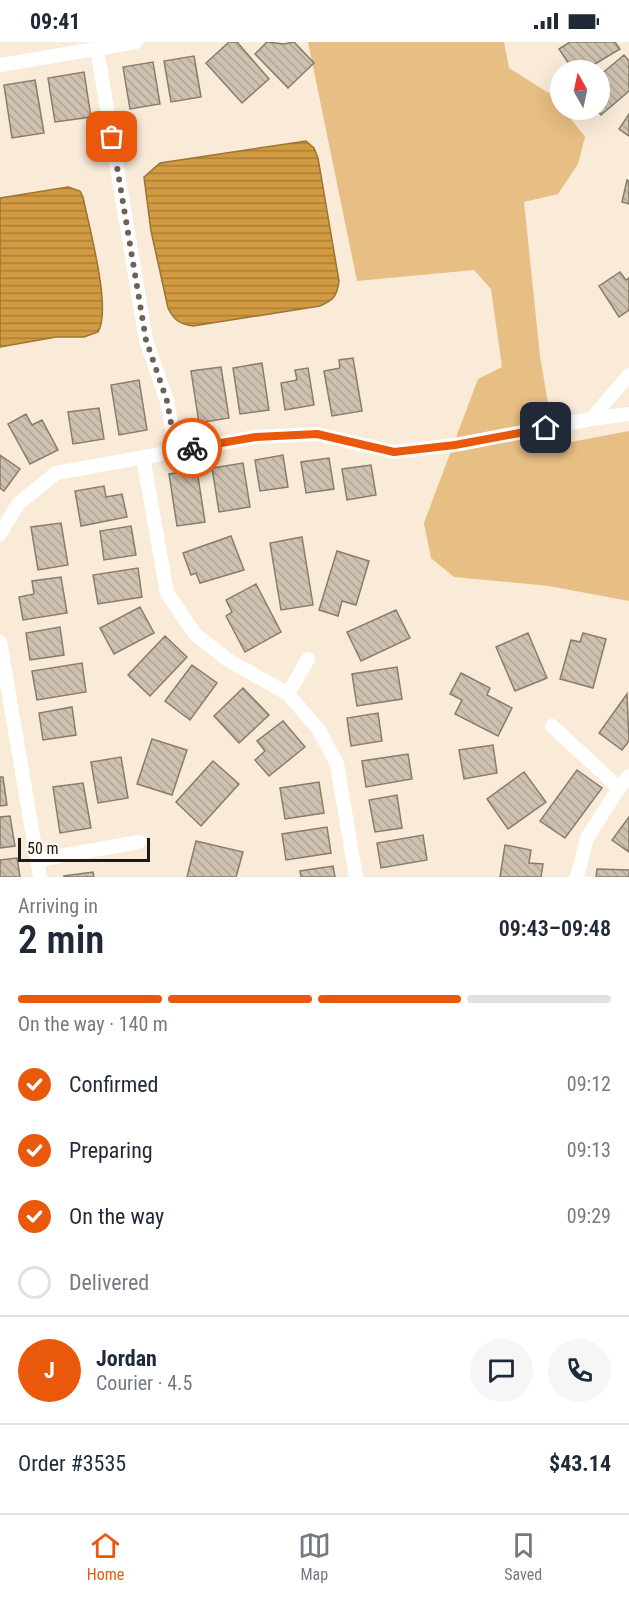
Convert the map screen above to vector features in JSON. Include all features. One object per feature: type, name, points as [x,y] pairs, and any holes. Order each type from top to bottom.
[{"type":"street","points":[[0,65],[135,42]]},
{"type":"street","points":[[97,49],[146,340],[167,401],[176,451]]},
{"type":"street","points":[[591,419],[629,375]]},
{"type":"street","points":[[0,534],[18,504],[56,473],[256,437],[317,434],[394,452],[455,445],[629,414]]},
{"type":"street","points":[[143,457],[166,593],[195,634],[228,660],[288,694],[319,730],[337,764],[356,877]]},
{"type":"street","points":[[0,642],[40,877]]},
{"type":"street","points":[[288,694],[308,659]]},
{"type":"street","points":[[552,726],[619,788]]},
{"type":"street","points":[[577,877],[587,838],[629,776]]},
{"type":"street","points":[[37,860],[139,842]]},
{"type":"shaded area","points":[[308,42],[504,42],[509,68],[550,94],[550,120],[572,120],[585,137],[578,164],[558,194],[524,202],[540,356],[555,445],[629,431],[629,601],[549,586],[454,577],[431,558],[424,523],[478,379],[502,367],[491,289],[474,270],[357,281]]},
{"type":"shaded area","points":[[306,141],[314,148],[318,158],[339,281],[334,297],[320,306],[193,326],[178,321],[168,308],[151,231],[144,177],[160,163]]},
{"type":"shaded area","points":[[68,187],[80,191],[83,197],[94,247],[102,305],[102,321],[98,332],[84,337],[56,337],[0,347],[0,198]]},
{"type":"building","points":[[229,42],[237,42],[269,79],[242,103],[206,63]]},
{"type":"building","points":[[267,42],[284,44],[294,42],[314,63],[288,88],[255,54]]},
{"type":"building","points":[[570,42],[615,42],[620,49],[602,60],[566,60],[559,49]]},
{"type":"building","points":[[624,55],[629,61],[629,91],[610,107],[610,67]]},
{"type":"building","points":[[194,56],[201,97],[171,102],[164,61]]},
{"type":"building","points":[[153,62],[160,104],[130,109],[123,67]]},
{"type":"building","points":[[84,72],[91,117],[55,122],[48,78]]},
{"type":"building","points":[[35,80],[44,133],[12,138],[4,85]]},
{"type":"building","points":[[629,114],[629,136],[619,129]]},
{"type":"building","points":[[627,180],[629,181],[629,204],[622,202]]},
{"type":"building","points":[[620,272],[626,280],[629,278],[629,310],[619,317],[599,286]]},
{"type":"building","points":[[353,358],[362,411],[332,416],[324,371],[340,368],[339,360]]},
{"type":"building","points":[[262,363],[269,410],[240,414],[233,368]]},
{"type":"building","points":[[221,367],[229,418],[199,423],[191,371]]},
{"type":"building","points":[[308,368],[314,405],[285,410],[281,383],[297,380],[295,370]]},
{"type":"building","points":[[139,380],[147,430],[119,435],[111,385]]},
{"type":"building","points":[[99,408],[104,439],[73,444],[68,412]]},
{"type":"building","points":[[26,414],[32,425],[42,420],[58,450],[30,464],[8,424]]},
{"type":"building","points":[[0,455],[20,469],[4,491],[0,488]]},
{"type":"building","points":[[283,455],[288,487],[260,491],[255,460]]},
{"type":"building","points":[[329,458],[334,489],[306,493],[301,462]]},
{"type":"building","points":[[243,463],[250,507],[219,512],[212,468]]},
{"type":"building","points":[[371,465],[376,495],[347,500],[342,469]]},
{"type":"building","points":[[197,470],[205,522],[177,526],[169,474]]},
{"type":"building","points":[[104,486],[106,497],[122,494],[127,517],[81,526],[75,491]]},
{"type":"building","points":[[61,523],[68,565],[38,570],[31,527]]},
{"type":"building","points":[[131,526],[136,555],[104,560],[100,531]]},
{"type":"building","points":[[231,536],[244,570],[200,583],[196,573],[191,575],[183,553]]},
{"type":"building","points":[[302,537],[313,605],[281,610],[270,543]]},
{"type":"building","points":[[337,551],[369,561],[356,605],[342,601],[338,616],[319,610]]},
{"type":"building","points":[[138,568],[142,597],[98,604],[93,575]]},
{"type":"building","points":[[61,577],[67,613],[23,620],[19,597],[34,594],[32,581]]},
{"type":"building","points":[[256,584],[281,632],[245,652],[226,616],[232,612],[226,600]]},
{"type":"building","points":[[140,607],[154,633],[114,654],[100,628]]},
{"type":"building","points":[[396,610],[410,638],[361,661],[347,632]]},
{"type":"building","points":[[60,627],[64,655],[30,660],[26,633]]},
{"type":"building","points":[[528,633],[547,678],[515,691],[496,647]]},
{"type":"building","points":[[583,633],[606,639],[593,688],[560,679],[571,640],[580,642]]},
{"type":"building","points":[[165,636],[187,657],[150,696],[128,675]]},
{"type":"building","points":[[82,663],[86,692],[37,700],[32,671]]},
{"type":"building","points":[[192,665],[217,683],[190,720],[165,701]]},
{"type":"building","points":[[397,667],[402,699],[357,706],[352,674]]},
{"type":"building","points":[[461,673],[490,688],[487,695],[512,708],[498,736],[455,714],[462,700],[450,694]]},
{"type":"building","points":[[243,688],[269,715],[239,743],[214,716]]},
{"type":"building","points":[[627,694],[629,741],[622,750],[599,733]]},
{"type":"building","points":[[72,707],[76,735],[43,740],[39,713]]},
{"type":"building","points":[[378,713],[382,741],[351,746],[347,718]]},
{"type":"building","points":[[283,721],[305,747],[269,776],[255,760],[265,751],[257,741]]},
{"type":"building","points":[[152,739],[187,750],[172,795],[137,784]]},
{"type":"building","points":[[493,745],[497,773],[464,779],[459,750]]},
{"type":"building","points":[[408,754],[412,779],[366,787],[362,761]]},
{"type":"building","points":[[121,757],[128,798],[98,803],[91,762]]},
{"type":"building","points":[[213,761],[239,784],[201,826],[176,802]]},
{"type":"building","points":[[577,770],[602,788],[565,838],[540,821]]},
{"type":"building","points":[[524,772],[546,802],[508,829],[487,799]]},
{"type":"building","points":[[0,777],[3,777],[7,805],[0,806]]},
{"type":"building","points":[[319,782],[324,813],[285,819],[280,788]]},
{"type":"building","points":[[83,783],[91,828],[60,833],[53,787]]},
{"type":"building","points":[[397,795],[402,828],[375,832],[369,800]]},
{"type":"building","points":[[10,816],[15,846],[0,848],[0,817]]},
{"type":"building","points":[[629,817],[629,852],[612,840]]},
{"type":"building","points":[[327,827],[331,853],[286,860],[282,834]]},
{"type":"building","points":[[423,835],[427,860],[381,868],[377,843]]},
{"type":"building","points":[[196,841],[243,852],[236,877],[187,877]]},
{"type":"building","points":[[505,845],[531,850],[529,863],[543,864],[541,877],[500,877]]},
{"type":"building","points":[[17,858],[20,877],[0,877],[0,860]]},
{"type":"building","points":[[333,866],[335,877],[301,877],[300,871]]},
{"type":"building","points":[[597,869],[629,870],[629,877],[596,877]]},
{"type":"building","points":[[93,872],[94,877],[64,877],[64,876]]},
{"type":"way so far","points":[[112,137],[146,340],[167,401],[176,451],[192,448]]},
{"type":"route","points":[[192,448],[256,437],[317,434],[394,452],[455,445],[546,428]]}]
